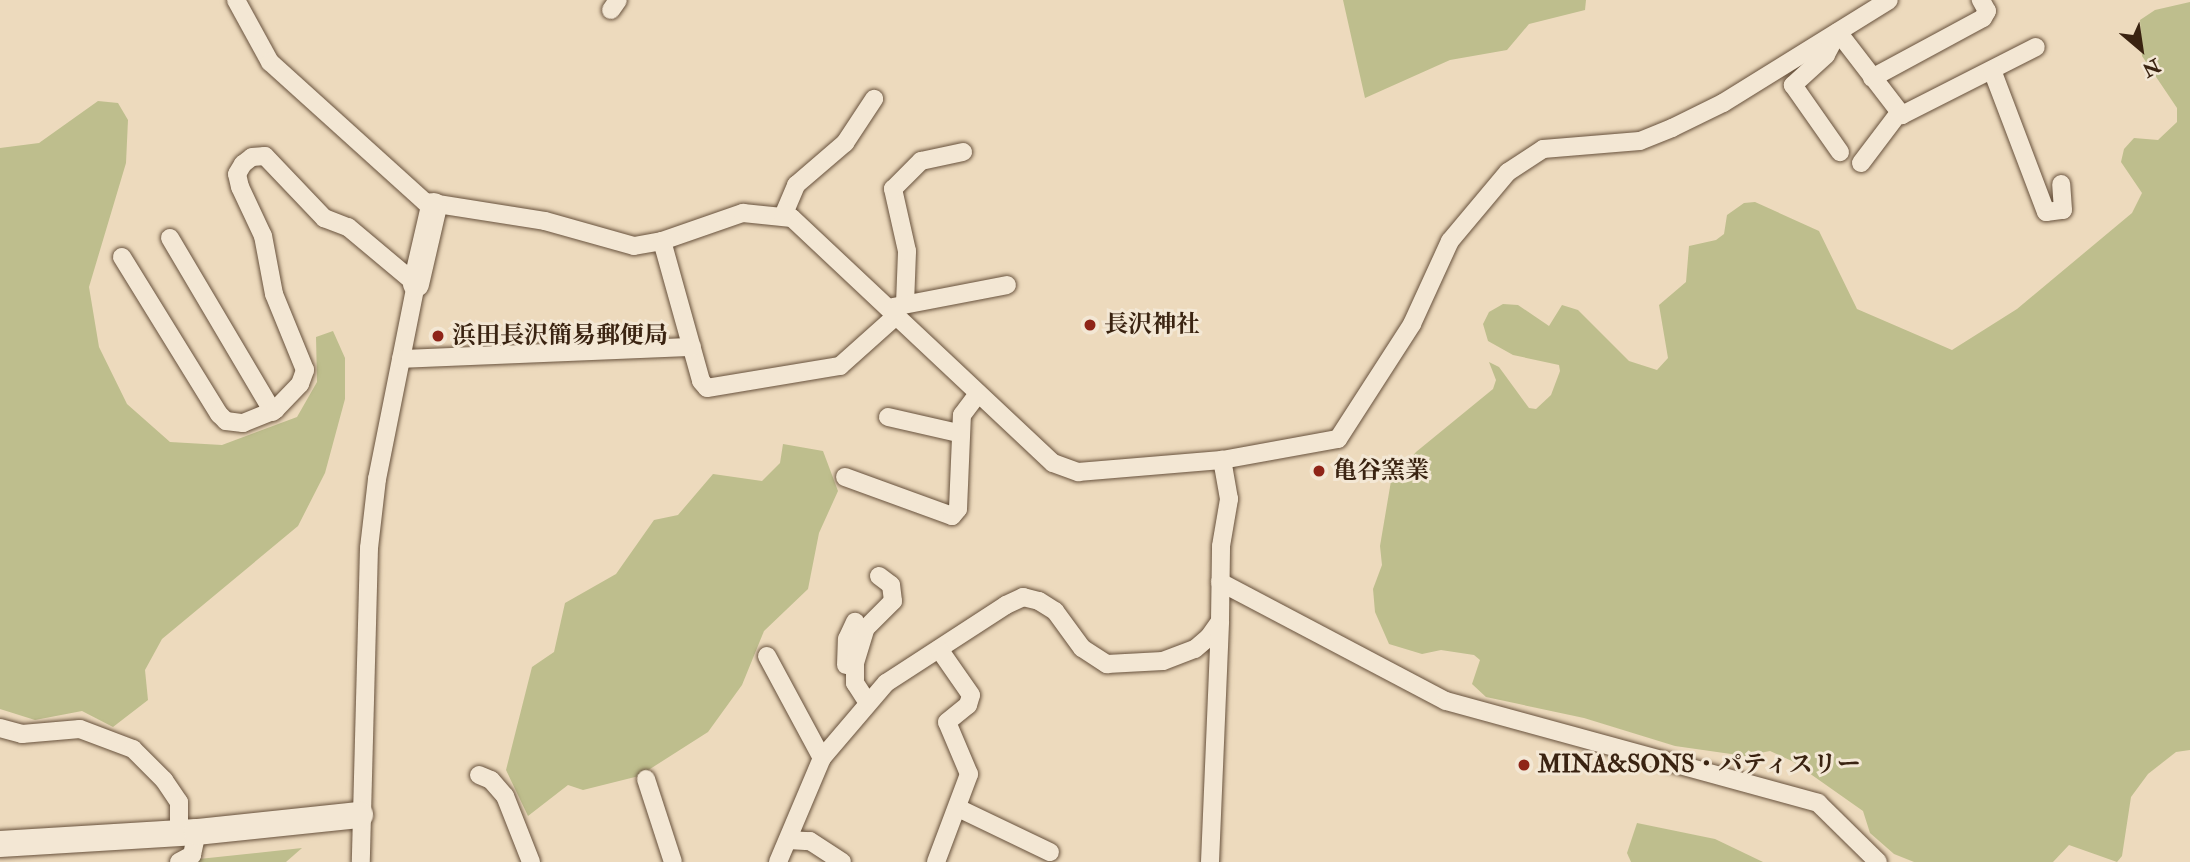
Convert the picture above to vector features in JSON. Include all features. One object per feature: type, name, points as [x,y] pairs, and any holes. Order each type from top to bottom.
[{"type":"street","points":[[236,0],[270,62],[414,194],[434,206],[545,221],[634,246],[662,242],[743,213],[783,216],[812,233],[897,309],[978,394],[1053,463],[1078,472],[1222,460],[1338,439],[1412,324],[1450,241],[1508,172],[1544,149],[1640,141],[1672,128],[1723,103],[1889,0]]},
{"type":"street","points":[[1872,78],[1985,17],[1981,0]]},
{"type":"street","points":[[1838,32],[1898,114]]},
{"type":"street","points":[[1838,32],[1826,55],[1793,85],[1840,152]]},
{"type":"street","points":[[1898,114],[1911,114],[2036,47]]},
{"type":"street","points":[[1992,70],[2046,212],[2063,210],[2061,184]]},
{"type":"street","points":[[783,216],[796,184],[845,143],[874,99]]},
{"type":"street","points":[[1861,163],[1898,114]]},
{"type":"street","points":[[897,309],[907,251],[892,189],[921,161],[963,152]]},
{"type":"street","points":[[122,257],[219,415],[226,421],[243,423],[273,412],[300,384],[305,370],[274,294],[255,212],[240,187],[237,174],[243,164],[252,157],[265,156],[324,218],[348,227],[416,284]]},
{"type":"street","points":[[361,862],[360,815],[369,548],[401,359],[434,206]]},
{"type":"street","points":[[170,238],[273,412]]},
{"type":"street","points":[[662,242],[701,381],[712,389],[840,366],[897,309],[1007,285]]},
{"type":"street","points":[[401,359],[692,347]]},
{"type":"street","points":[[845,477],[886,495],[952,516],[958,509],[958,433],[962,415],[978,394]]},
{"type":"street","points":[[888,417],[958,433]]},
{"type":"street","points":[[1210,862],[1220,582],[1229,499],[1222,460]]},
{"type":"street","points":[[855,683],[859,642],[894,597],[891,585],[879,576]]},
{"type":"street","points":[[1220,582],[1446,701],[1818,803],[1878,862]]},
{"type":"street","points":[[778,862],[822,758],[894,674],[1023,597],[1055,611],[1082,648],[1107,664],[1163,661],[1195,649],[1220,621]]},
{"type":"street","points":[[855,622],[845,657],[855,683],[868,704]]},
{"type":"street","points":[[936,862],[958,808],[969,768],[947,725],[968,705],[971,695],[939,649]]},
{"type":"street","points":[[767,656],[822,758]]},
{"type":"street","points":[[0,728],[22,734],[80,729],[133,749],[164,780],[179,802],[192,855],[179,862]]},
{"type":"street","points":[[479,775],[491,780],[505,796],[531,862]]},
{"type":"street","points":[[646,779],[673,862]]},
{"type":"street","points":[[958,808],[1050,852]]},
{"type":"street","points":[[0,844],[188,833],[360,815]]},
{"type":"street","points":[[788,840],[810,841],[842,862]]},
{"type":"green space","points":[[1343,0],[1586,0],[1585,10],[1529,24],[1507,50],[1450,60],[1365,98]]},
{"type":"green space","points":[[2190,2],[2190,750],[2176,752],[2148,774],[2131,797],[2122,856],[2117,862],[2069,845],[2053,862],[1914,862],[1894,854],[1870,833],[1863,811],[1792,761],[1770,751],[1745,756],[1675,746],[1584,718],[1486,697],[1472,684],[1480,660],[1474,655],[1441,650],[1422,654],[1389,644],[1375,612],[1373,589],[1382,565],[1380,546],[1391,481],[1416,452],[1493,389],[1496,380],[1489,362],[1499,367],[1529,408],[1536,409],[1551,395],[1560,371],[1559,365],[1513,355],[1488,341],[1483,324],[1489,312],[1503,304],[1518,305],[1549,326],[1562,305],[1578,310],[1629,361],[1657,370],[1668,358],[1659,305],[1686,282],[1689,246],[1716,240],[1724,234],[1727,215],[1744,203],[1755,202],[1819,231],[1857,309],[1952,350],[2017,309],[2132,213],[2142,193],[2121,162],[2124,149],[2134,138],[2158,140],[2177,122],[2177,108],[2142,56],[2140,20],[2155,10]]},
{"type":"green space","points":[[98,101],[118,103],[128,120],[126,163],[89,287],[99,347],[127,404],[170,442],[222,445],[297,417],[317,382],[316,337],[333,331],[345,358],[345,399],[325,473],[298,526],[162,639],[145,670],[148,700],[113,727],[82,711],[35,720],[0,709],[0,148],[39,143]]},
{"type":"green space","points":[[783,444],[823,451],[838,491],[819,533],[808,589],[764,631],[742,685],[708,732],[639,776],[583,790],[568,785],[528,816],[506,770],[532,667],[554,652],[565,603],[616,574],[654,520],[678,515],[713,474],[762,481],[780,463]]},
{"type":"green space","points":[[1637,823],[1715,839],[1763,862],[1631,862],[1627,853]]},
{"type":"green space","points":[[302,848],[286,862],[193,862],[199,859]]},
{"type":"place","name":"長沢神社","points":[[1090,325]]},
{"type":"place","name":"浜田長沢簡易郵便局","points":[[438,336]]},
{"type":"place","name":"亀谷窯業","points":[[1319,471]]},
{"type":"place","name":"MINA&SONS・パティスリー","points":[[1524,765]]}]
